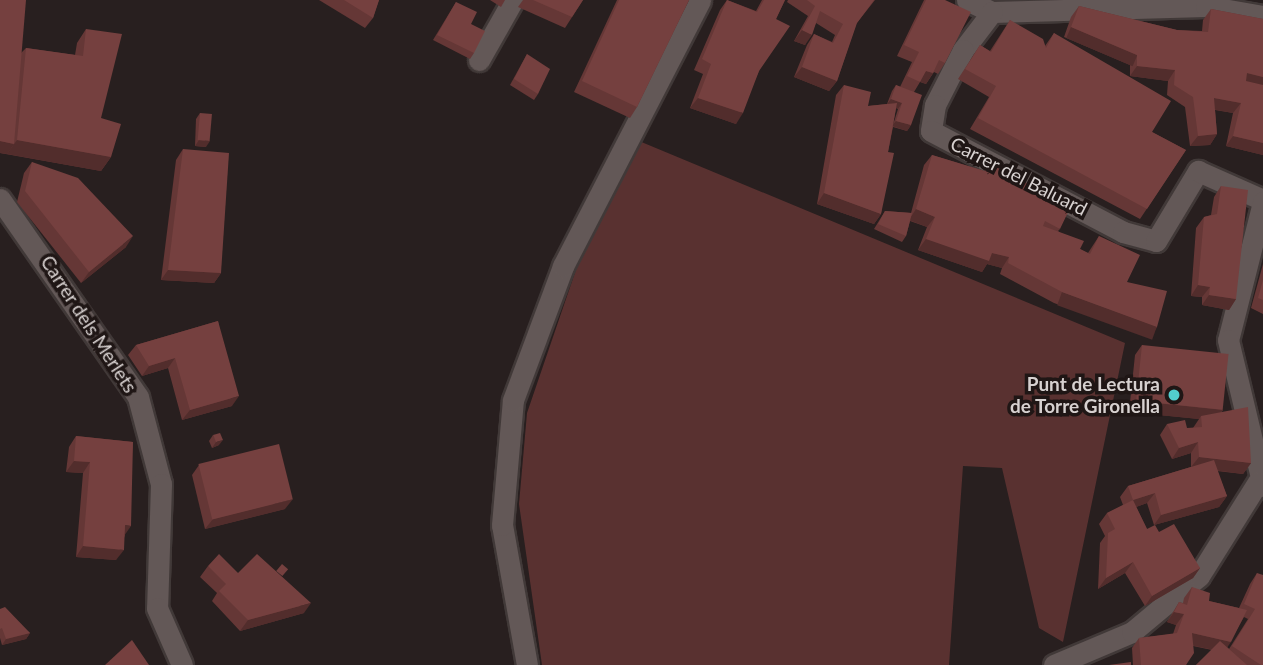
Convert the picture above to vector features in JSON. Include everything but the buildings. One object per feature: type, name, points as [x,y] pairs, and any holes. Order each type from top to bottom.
[{"type":"street","points":[[479,60],[513,0]]},
{"type":"street","points":[[527,665],[502,525],[513,400],[563,266],[700,0]]},
{"type":"street","points":[[967,0],[992,12],[1047,4],[1206,6],[1263,16]]},
{"type":"street","name":"Carrer del Baluard","points":[[992,12],[957,61],[935,105],[930,131],[1123,232],[1156,241],[1198,171],[1263,201]]},
{"type":"street","name":"Carrer dels Merlets","points":[[0,199],[138,397],[161,484],[157,608],[182,665]]},
{"type":"street","points":[[1054,665],[1132,632],[1199,576],[1261,484],[1228,340],[1263,201]]},
{"type":"shaded area","points":[[639,141],[1125,343],[1063,642],[1039,628],[1002,468],[963,466],[949,665],[542,665],[519,504],[527,413],[581,255]]},
{"type":"place","name":"Punt de Lectura de Torre Gironella","points":[[1174,395]]}]
